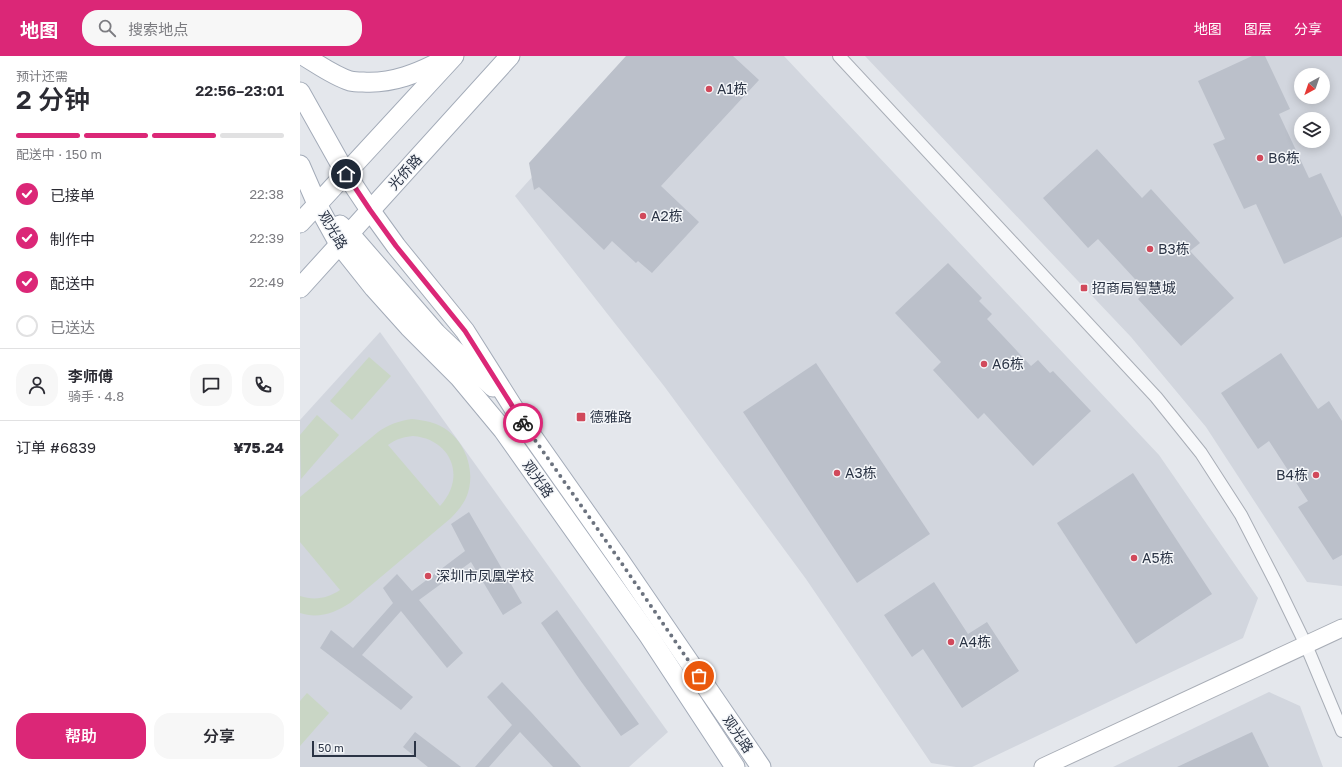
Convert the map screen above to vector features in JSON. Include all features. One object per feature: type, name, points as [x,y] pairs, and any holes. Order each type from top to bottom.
[{"type":"main road","points":[[304,56],[327,70],[351,81],[375,83],[400,79],[453,56]]},
{"type":"main road","points":[[300,223],[453,56]]},
{"type":"main road","name":"光侨路","points":[[300,288],[510,56]]},
{"type":"main road","points":[[300,92],[346,174]]},
{"type":"main road","name":"观光路","points":[[300,165],[317,204],[344,239],[374,288],[409,327],[460,377],[503,430],[649,636],[735,767]]},
{"type":"main road","name":"观光路","points":[[346,174],[396,246],[465,331],[526,426],[761,767]]},
{"type":"main road","points":[[344,239],[436,333],[512,405]]},
{"type":"street","points":[[839,56],[1156,397],[1201,453],[1241,514],[1276,583],[1306,645],[1342,731]]},
{"type":"street","points":[[1043,767],[1342,628]]},
{"type":"shaded area","points":[[641,56],[784,56],[1159,455],[1258,598],[1243,638],[972,767],[956,767],[931,763],[806,579],[664,386],[515,196]]},
{"type":"shaded area","points":[[865,56],[1342,56],[1342,586],[1307,582],[1206,427],[1131,337]]},
{"type":"shaded area","name":"深圳市凤凰学校","points":[[380,332],[668,732],[629,767],[300,767],[300,420]]},
{"type":"shaded area","points":[[1269,692],[1300,706],[1323,767],[1113,767]]},
{"type":"green space","points":[[369,357],[391,376],[352,420],[330,401]]},
{"type":"green space","points":[[317,415],[339,435],[301,479],[300,435]]},
{"type":"green space","points":[[412,419],[427,421],[446,429],[461,445],[469,466],[469,488],[466,498],[451,518],[350,603],[338,610],[326,614],[307,615],[300,613],[300,596],[306,598],[321,598],[340,590],[300,542],[300,497],[382,429],[398,422]],"holes":[[[413,436],[426,439],[437,444],[451,461],[453,483],[448,495],[440,506],[388,445],[406,437]]]},
{"type":"green space","points":[[307,693],[329,713],[300,746],[300,701]]},
{"type":"building","points":[[626,56],[733,56],[759,80],[661,186],[699,222],[652,273],[638,261],[636,263],[612,241],[604,250],[539,187],[534,190],[529,163]]},
{"type":"building","name":"B6栋","points":[[1252,56],[1265,56],[1290,109],[1279,114],[1309,178],[1321,173],[1342,217],[1342,237],[1284,264],[1256,204],[1244,209],[1213,144],[1225,139],[1198,81]]},
{"type":"building","name":"B3栋","points":[[1097,149],[1142,198],[1151,189],[1200,243],[1190,251],[1234,298],[1181,346],[1138,299],[1146,291],[1098,239],[1088,248],[1043,198]]},
{"type":"building","name":"A6栋","points":[[948,263],[982,298],[979,301],[992,314],[987,319],[1031,366],[1038,360],[1050,373],[1053,371],[1091,411],[1033,466],[984,413],[978,419],[933,370],[941,362],[895,313]]},
{"type":"building","name":"B4栋","points":[[1281,353],[1318,409],[1329,401],[1342,421],[1342,555],[1333,560],[1298,507],[1308,501],[1269,441],[1258,449],[1221,393]]},
{"type":"building","name":"A3栋","points":[[816,363],[930,534],[857,583],[743,412]]},
{"type":"building","name":"A5栋","points":[[1133,473],[1212,594],[1136,644],[1057,523]]},
{"type":"building","points":[[469,512],[522,603],[503,615],[471,562],[419,600],[463,653],[447,668],[401,611],[362,655],[413,697],[401,710],[320,648],[331,630],[353,648],[393,603],[383,588],[397,574],[412,591],[465,551],[451,524]]},
{"type":"building","name":"A4栋","points":[[934,582],[968,634],[987,622],[1019,671],[962,708],[923,649],[912,657],[884,615]]},
{"type":"building","points":[[557,610],[639,724],[621,736],[541,623]]},
{"type":"building","points":[[502,682],[581,767],[553,767],[520,732],[489,767],[475,767],[512,725],[487,697]]},
{"type":"building","points":[[415,732],[461,767],[428,767],[403,747]]},
{"type":"building","points":[[1252,732],[1269,767],[1177,767]]},
{"type":"way so far","points":[[523,423],[699,676]]},
{"type":"place","name":"A1栋","points":[[709,89]]},
{"type":"place","name":"B6栋","points":[[1260,158]]},
{"type":"place","name":"A2栋","points":[[643,216]]},
{"type":"place","name":"B3栋","points":[[1150,249]]},
{"type":"place","name":"招商局智慧城","points":[[1084,288]]},
{"type":"place","name":"A6栋","points":[[984,364]]},
{"type":"place","name":"德雅路","points":[[581,417]]},
{"type":"place","name":"A3栋","points":[[837,473]]},
{"type":"place","name":"B4栋","points":[[1316,475]]},
{"type":"place","name":"A5栋","points":[[1134,558]]},
{"type":"place","name":"深圳市凤凰学校","points":[[428,576]]},
{"type":"place","name":"A4栋","points":[[951,642]]},
{"type":"route","points":[[346,174],[396,246],[465,331],[523,423]]}]
